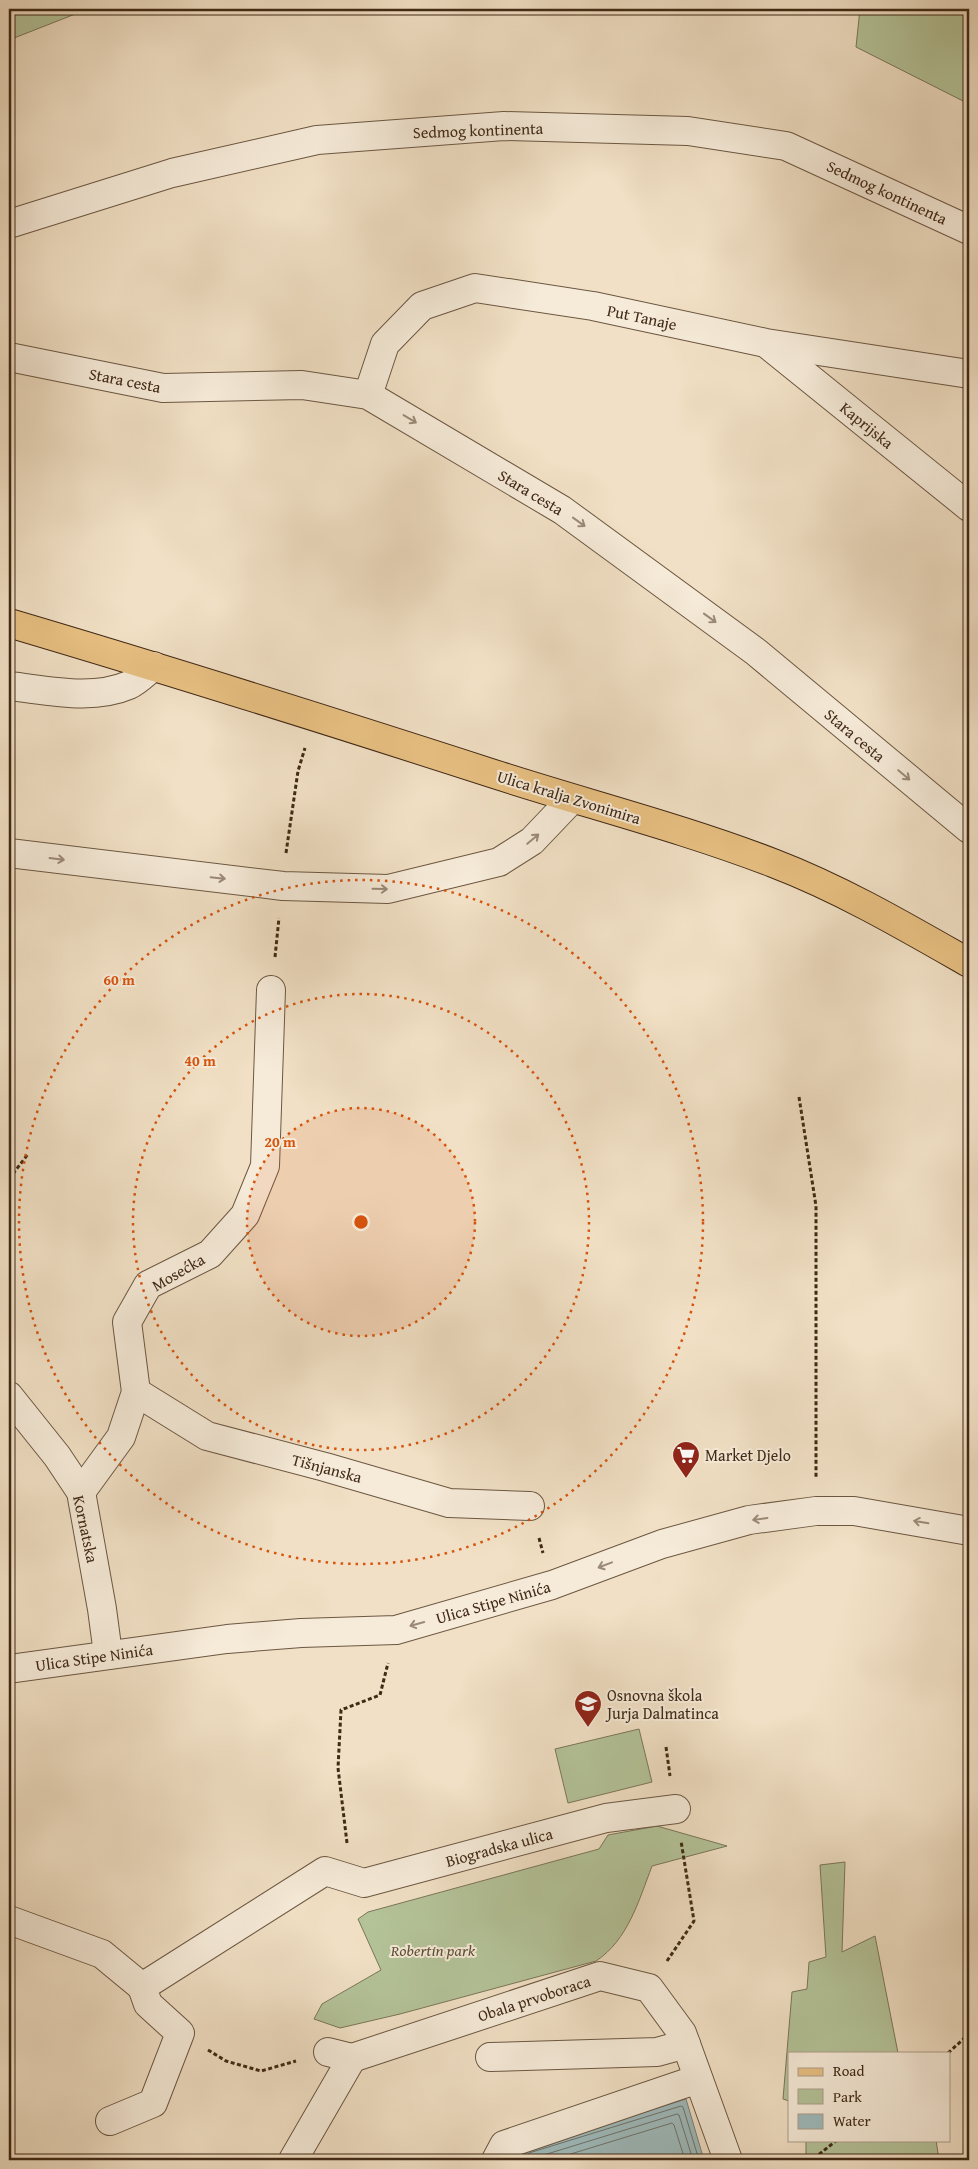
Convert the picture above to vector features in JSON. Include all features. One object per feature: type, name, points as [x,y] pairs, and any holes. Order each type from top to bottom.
[{"type":"main road","name":"Ulica kralja Zvonimira","points":[[9,623],[154,666],[572,799],[696,836],[774,863],[883,914],[969,963]]},
{"type":"street","name":"Sedmog kontinenta","points":[[9,224],[172,173],[317,140],[504,126],[688,132],[786,146],[969,230]]},
{"type":"street","name":"Put Tanaje","points":[[368,394],[385,344],[422,306],[475,288],[593,306],[766,343],[969,374]]},
{"type":"street","name":"Kaprijska","points":[[766,343],[969,507]]},
{"type":"street","name":"Stara cesta","points":[[9,357],[163,388],[302,385],[368,394],[562,510],[756,652],[969,829]]},
{"type":"street","points":[[9,686],[70,693],[108,691],[134,682],[154,666]]},
{"type":"street","points":[[9,853],[283,886],[388,889],[498,862],[532,841],[572,799]]},
{"type":"street","name":"Mosećka","points":[[80,1492],[121,1437],[136,1392],[127,1322],[148,1286],[210,1254],[245,1215],[265,1166],[271,990]]},
{"type":"street","name":"Tišnjanska","points":[[136,1392],[207,1436],[325,1467],[449,1503],[530,1506]]},
{"type":"street","name":"Kornatska","points":[[9,1396],[57,1456],[80,1492],[102,1608],[108,1654]]},
{"type":"street","name":"Ulica Stipe Ninića","points":[[9,1668],[227,1639],[301,1633],[396,1630],[552,1585],[662,1544],[749,1520],[816,1511],[854,1511],[969,1531]]},
{"type":"street","name":"Biogradska ulica","points":[[325,1871],[364,1883],[606,1818],[676,1809]]},
{"type":"street","points":[[142,1987],[325,1871]]},
{"type":"street","points":[[9,1920],[102,1954],[142,1987],[148,2004],[180,2033],[153,2103],[110,2121]]},
{"type":"street","name":"Obala prvoboraca","points":[[340,2055],[600,1976],[649,1988]]},
{"type":"street","points":[[649,1988],[682,2032],[728,2160]]},
{"type":"street","points":[[490,2057],[657,2052],[686,2044]]},
{"type":"street","points":[[293,2160],[340,2055]]},
{"type":"street","points":[[496,2160],[504,2145],[698,2079]]},
{"type":"path","points":[[799,1097],[816,1206],[816,1511]]},
{"type":"path","points":[[9,1179],[28,1154]]},
{"type":"path","points":[[530,1506],[552,1585]]},
{"type":"path","points":[[325,1871],[348,1842],[338,1768],[341,1710],[380,1695],[396,1630]]},
{"type":"path","points":[[649,1988],[694,1921]]},
{"type":"path","points":[[180,2033],[226,2061],[261,2071],[340,2055]]},
{"type":"path","points":[[949,2052],[969,2034]]},
{"type":"path","points":[[817,2160],[817,2156],[834,2142]]},
{"type":"green space","points":[[9,9],[88,9],[9,40]]},
{"type":"green space","points":[[860,9],[969,9],[969,104],[856,47]]},
{"type":"green space","points":[[639,1729],[652,1782],[568,1803],[555,1749]]},
{"type":"green space","name":"Robertin park","points":[[657,1826],[727,1846],[652,1866],[637,1905],[624,1931],[607,1952],[596,1961],[400,2014],[340,2028],[314,2019],[322,2004],[381,1970],[358,1919],[368,1912],[599,1849],[608,1835]]},
{"type":"green space","points":[[845,1862],[842,1952],[875,1936],[898,2052],[788,2052],[788,2101],[783,2099],[792,1992],[807,1989],[809,1962],[826,1957],[820,1865]]},
{"type":"green space","points":[[806,2142],[936,2142],[939,2160],[806,2160]]},
{"type":"water","points":[[686,2099],[704,2160],[519,2160],[525,2149]]},
{"type":"place","name":"Market Djelo","points":[[686,1479]]},
{"type":"place","name":"Osnovna škola Jurja Dalmatinca","points":[[588,1728]]}]
